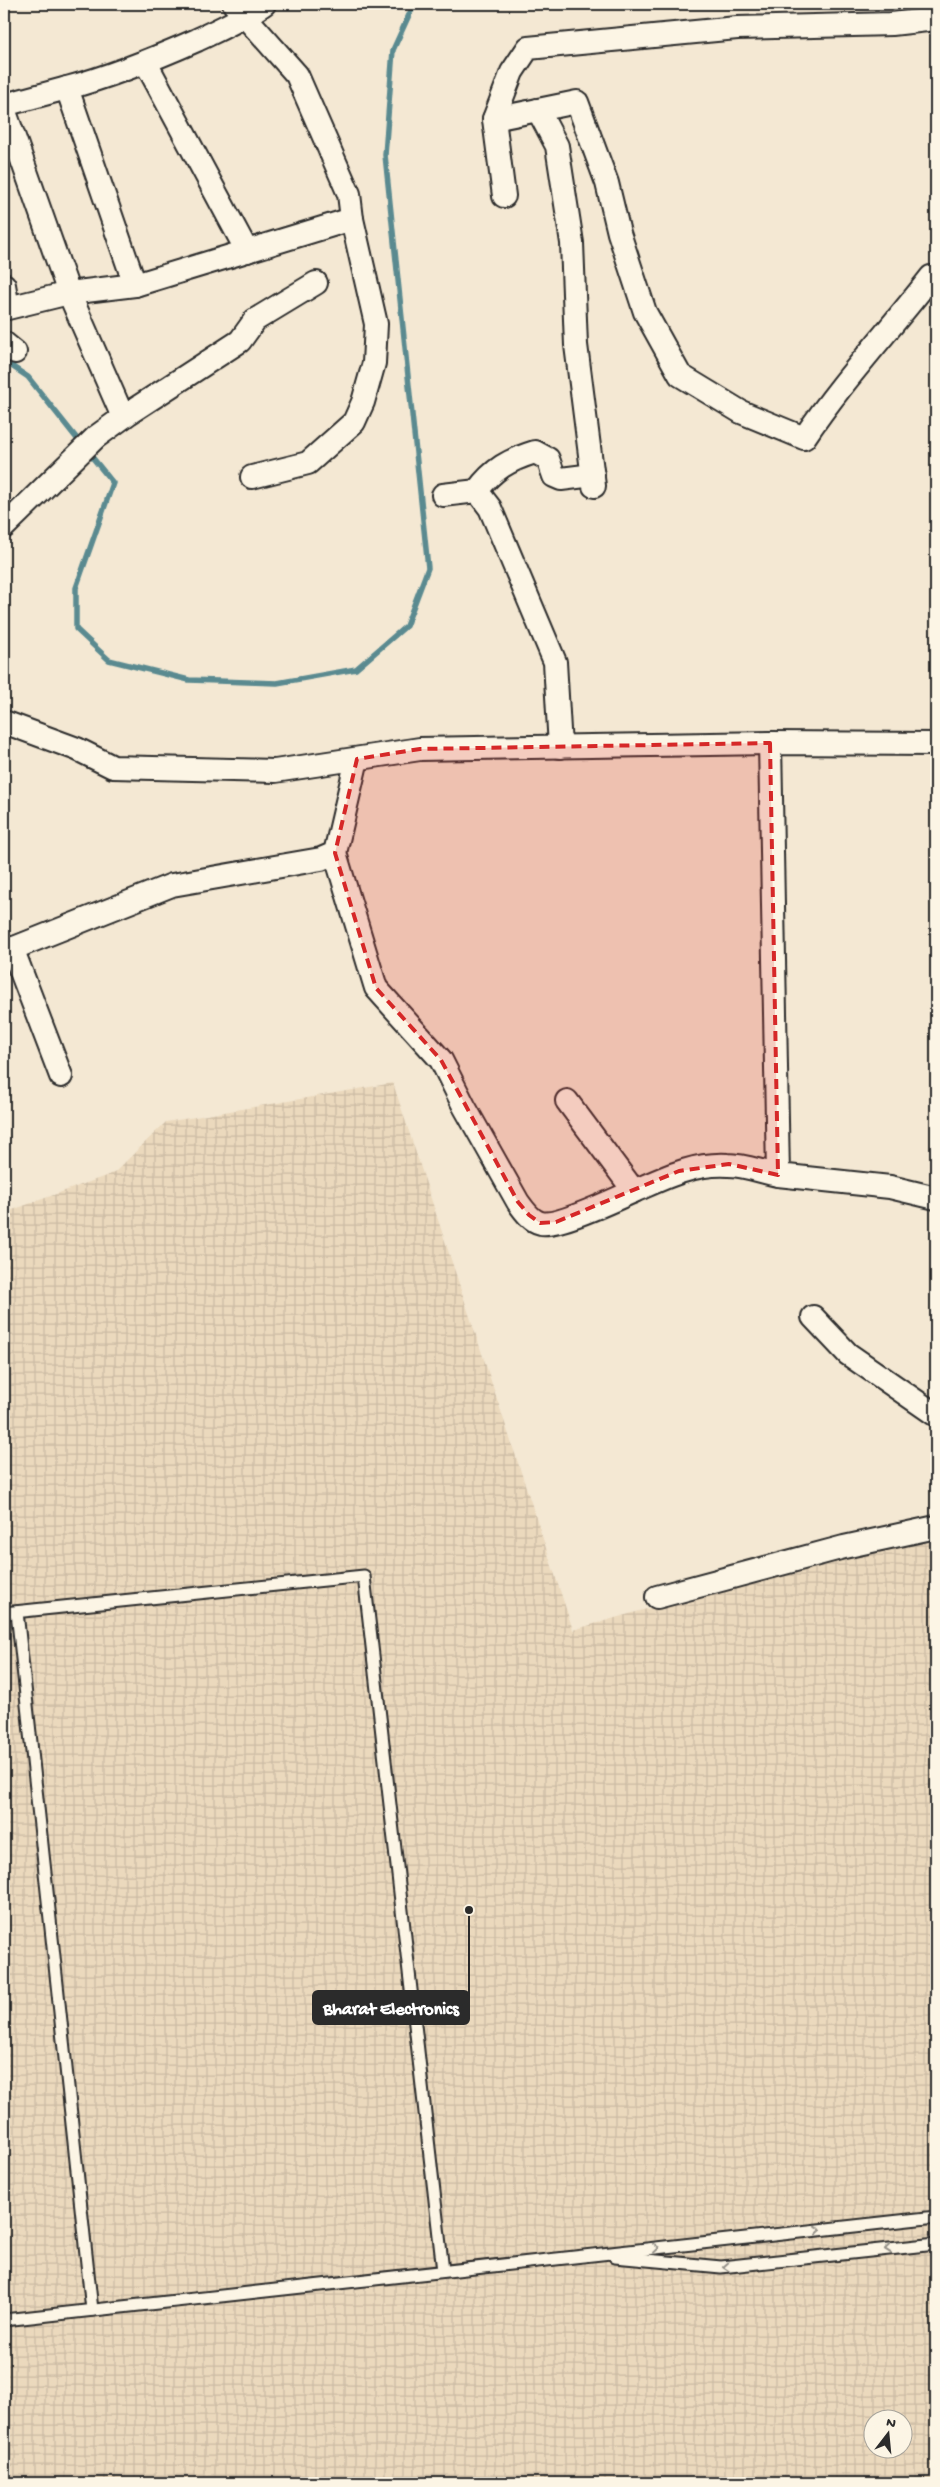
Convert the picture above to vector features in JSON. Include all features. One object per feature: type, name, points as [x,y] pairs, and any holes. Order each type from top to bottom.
[{"type":"street","points":[[4,105],[67,88],[146,63],[239,11],[264,4]]},
{"type":"street","points":[[239,11],[297,75],[349,194],[352,219],[376,324],[374,363],[363,402],[354,422],[308,463],[252,478]]},
{"type":"street","points":[[504,196],[494,119],[512,72],[528,48],[737,28],[892,24],[936,19]]},
{"type":"street","points":[[146,63],[247,251]]},
{"type":"street","points":[[67,88],[135,285]]},
{"type":"street","points":[[494,119],[576,102],[607,183],[619,233],[646,312],[680,375],[741,412],[804,438],[831,398],[876,348],[931,277],[936,278]]},
{"type":"street","points":[[4,110],[69,293],[123,417]]},
{"type":"street","points":[[443,495],[477,491],[489,474],[521,456],[535,452],[548,459],[554,476],[561,479],[594,480],[576,345],[572,243],[569,223],[557,146],[538,110]]},
{"type":"street","points":[[4,285],[6,310],[69,293],[135,285],[352,219]]},
{"type":"street","points":[[4,527],[96,437],[123,417],[240,341],[254,320],[316,283]]},
{"type":"street","points":[[477,491],[490,508],[555,662],[560,747]]},
{"type":"street","points":[[4,722],[77,749],[113,767],[275,771],[420,749],[770,743],[936,744]]},
{"type":"street","points":[[770,743],[778,1176]]},
{"type":"street","points":[[357,758],[336,853],[376,988],[441,1060],[464,1106],[518,1202],[529,1215],[540,1223],[556,1222],[634,1192],[679,1171],[702,1166],[728,1164],[778,1176],[890,1187],[936,1198]]},
{"type":"street","points":[[61,1076],[8,950],[172,885],[321,859],[336,853]]},
{"type":"street","points":[[567,1101],[634,1192]]},
{"type":"street","points":[[813,1317],[848,1354],[936,1415]]},
{"type":"street","points":[[657,1597],[844,1547],[936,1527]]},
{"type":"lane","points":[[4,1613],[364,1576],[443,2271]]},
{"type":"lane","points":[[17,1612],[92,2310]]},
{"type":"lane","points":[[4,2320],[936,2217]]},
{"type":"lane","points":[[590,2255],[721,2268],[936,2244]]},
{"type":"highlighted area","points":[[770,743],[778,1175],[729,1164],[702,1166],[679,1171],[556,1222],[540,1223],[529,1215],[518,1202],[441,1060],[376,988],[335,853],[357,759],[420,749]]},
{"type":"shaded area","points":[[393,1083],[573,1630],[934,1527],[936,2483],[4,2483],[4,1213],[114,1173],[166,1122]]},
{"type":"waterway","points":[[88,452],[113,483],[76,588],[76,629],[109,660],[189,680],[277,683],[356,669],[406,626],[428,568],[385,155],[393,50],[414,4]]},
{"type":"waterway","points":[[4,361],[28,377],[82,445]]},
{"type":"place","name":"Bharat Electronics","points":[[469,1910]]}]
